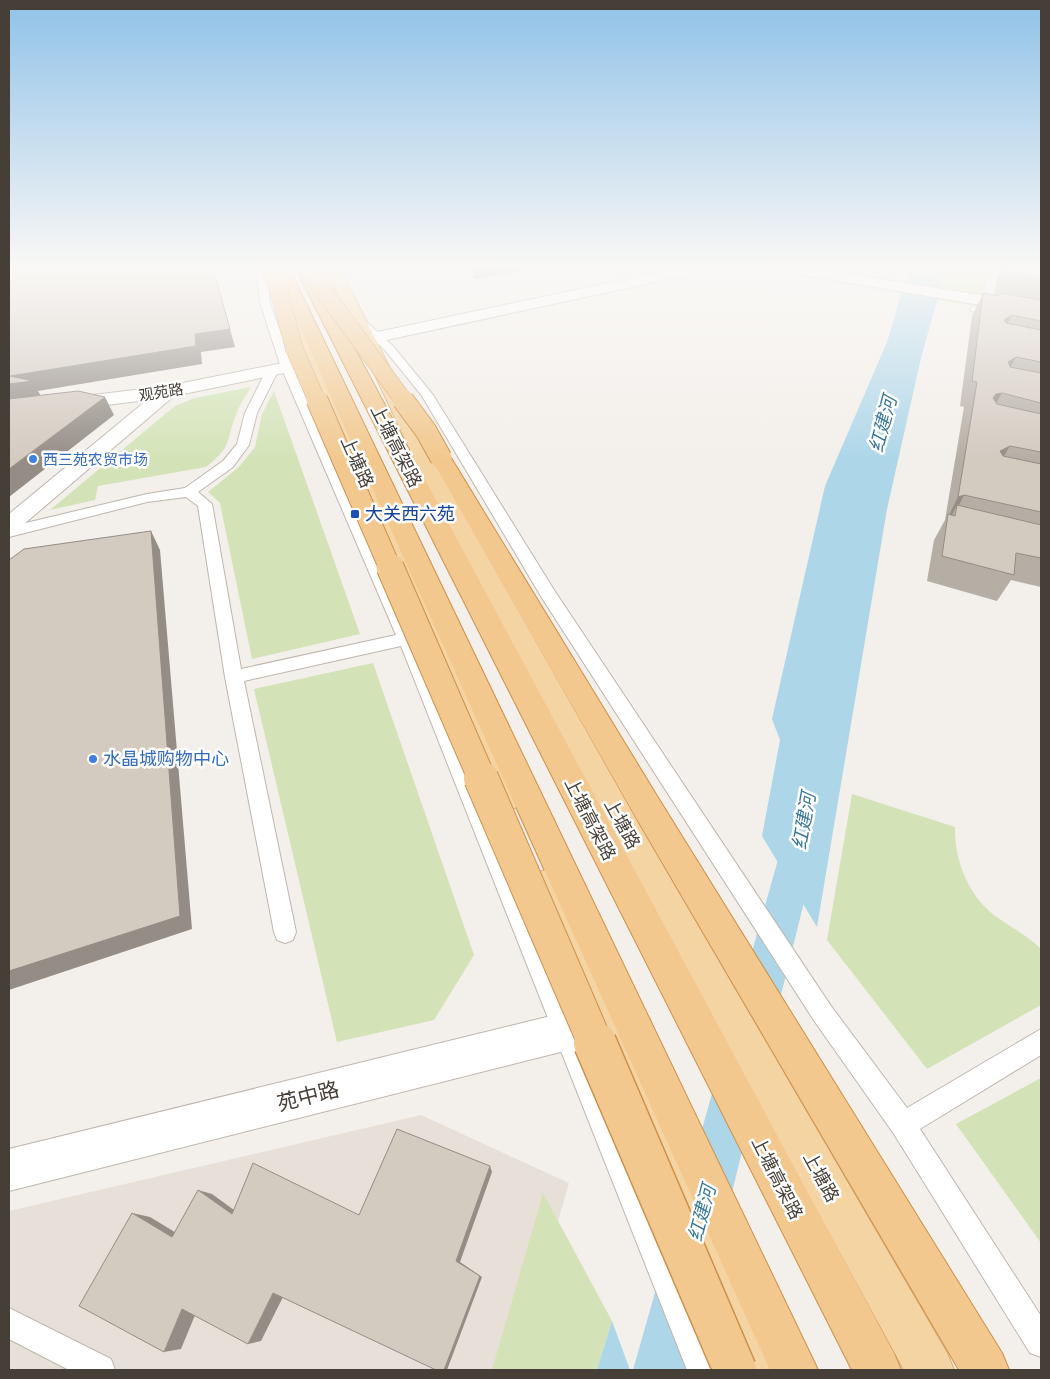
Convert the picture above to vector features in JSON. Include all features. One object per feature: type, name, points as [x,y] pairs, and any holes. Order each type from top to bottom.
[{"type":"highway","points":[[290,332],[294,348],[450,705],[735,1370]]},
{"type":"highway","name":"上塘高架路","points":[[311,332],[794,1370]]},
{"type":"highway","name":"上塘高架路","points":[[338,332],[877,1370]]},
{"type":"highway","points":[[353,332],[426,431],[646,806],[985,1370]]},
{"type":"main road","name":"上塘路","points":[[281,332],[291,366],[551,899],[608,1022],[762,1370]]},
{"type":"main road","name":"上塘路","points":[[368,332],[443,497],[630,838],[930,1370]]},
{"type":"street","name":"观苑路","points":[[9,411],[168,392],[291,366]]},
{"type":"street","points":[[9,525],[168,392]]},
{"type":"street","name":"苑中路","points":[[9,1170],[608,1022]]},
{"type":"lane","points":[[368,332],[389,348],[427,395],[548,594],[653,756],[823,1014],[903,1125],[1041,1342]]},
{"type":"lane","points":[[9,532],[147,498],[189,492],[228,464],[243,445],[251,413],[291,366],[406,639],[700,1364]]},
{"type":"lane","points":[[189,492],[205,504],[234,677],[285,932]]},
{"type":"lane","points":[[234,677],[406,639]]},
{"type":"lane","points":[[903,1125],[1041,1041]]},
{"type":"lane","points":[[9,1323],[100,1370]]},
{"type":"shaded area","points":[[421,1115],[569,1183],[515,1370],[9,1370],[9,1211]]},
{"type":"green space","points":[[251,387],[237,411],[227,443],[221,454],[206,467],[98,486],[95,500],[50,510],[175,406],[195,398]]},
{"type":"green space","points":[[274,391],[360,634],[252,659],[220,503],[208,492],[239,467],[255,447],[262,414]]},
{"type":"green space","points":[[373,663],[474,955],[434,1020],[337,1042],[254,689]]},
{"type":"green space","points":[[852,794],[955,827],[955,839],[960,864],[964,876],[977,897],[994,915],[1041,949],[1041,1005],[927,1069],[827,940]]},
{"type":"green space","points":[[1041,1078],[1041,1243],[956,1124]]},
{"type":"green space","points":[[543,1193],[612,1321],[597,1370],[492,1370]]},
{"type":"water","points":[[890,332],[928,332],[887,509],[817,927],[762,836],[780,740],[772,719],[825,486]]},
{"type":"water","points":[[612,1321],[630,1370],[597,1370]]},
{"type":"building","points":[[9,332],[207,332],[195,334],[196,346],[10,376],[33,381],[9,384]]},
{"type":"building","points":[[978,332],[1041,332],[1041,362],[1016,357],[1008,362],[1010,367],[1041,373],[1041,403],[1002,393],[996,394],[993,398],[997,404],[1041,414],[1041,452],[1010,446],[1000,451],[1003,456],[1041,464],[1041,512],[964,495],[958,497],[977,382],[972,381]]},
{"type":"building","points":[[78,391],[105,397],[9,469],[9,399]]},
{"type":"building","points":[[957,505],[1041,525],[1041,558],[1016,553],[1014,575],[942,556],[948,514],[955,516]]},
{"type":"building","name":"水晶城购物中心","points":[[151,531],[180,916],[9,971],[9,560],[24,549]]},
{"type":"building","points":[[397,1129],[490,1166],[456,1261],[480,1276],[444,1370],[436,1370],[273,1293],[248,1344],[182,1309],[164,1352],[79,1306],[132,1213],[172,1237],[198,1190],[232,1214],[253,1163],[359,1215]]},
{"type":"waterway","name":"红建河","points":[[706,1200],[801,842]]},
{"type":"waterway","name":"红建河","points":[[660,1370],[682,1289]]},
{"type":"place","name":"西三苑农贸市场","points":[[33,459]]},
{"type":"place","name":"大关西六苑","points":[[355,514]]},
{"type":"place","name":"水晶城购物中心","points":[[93,759]]}]
